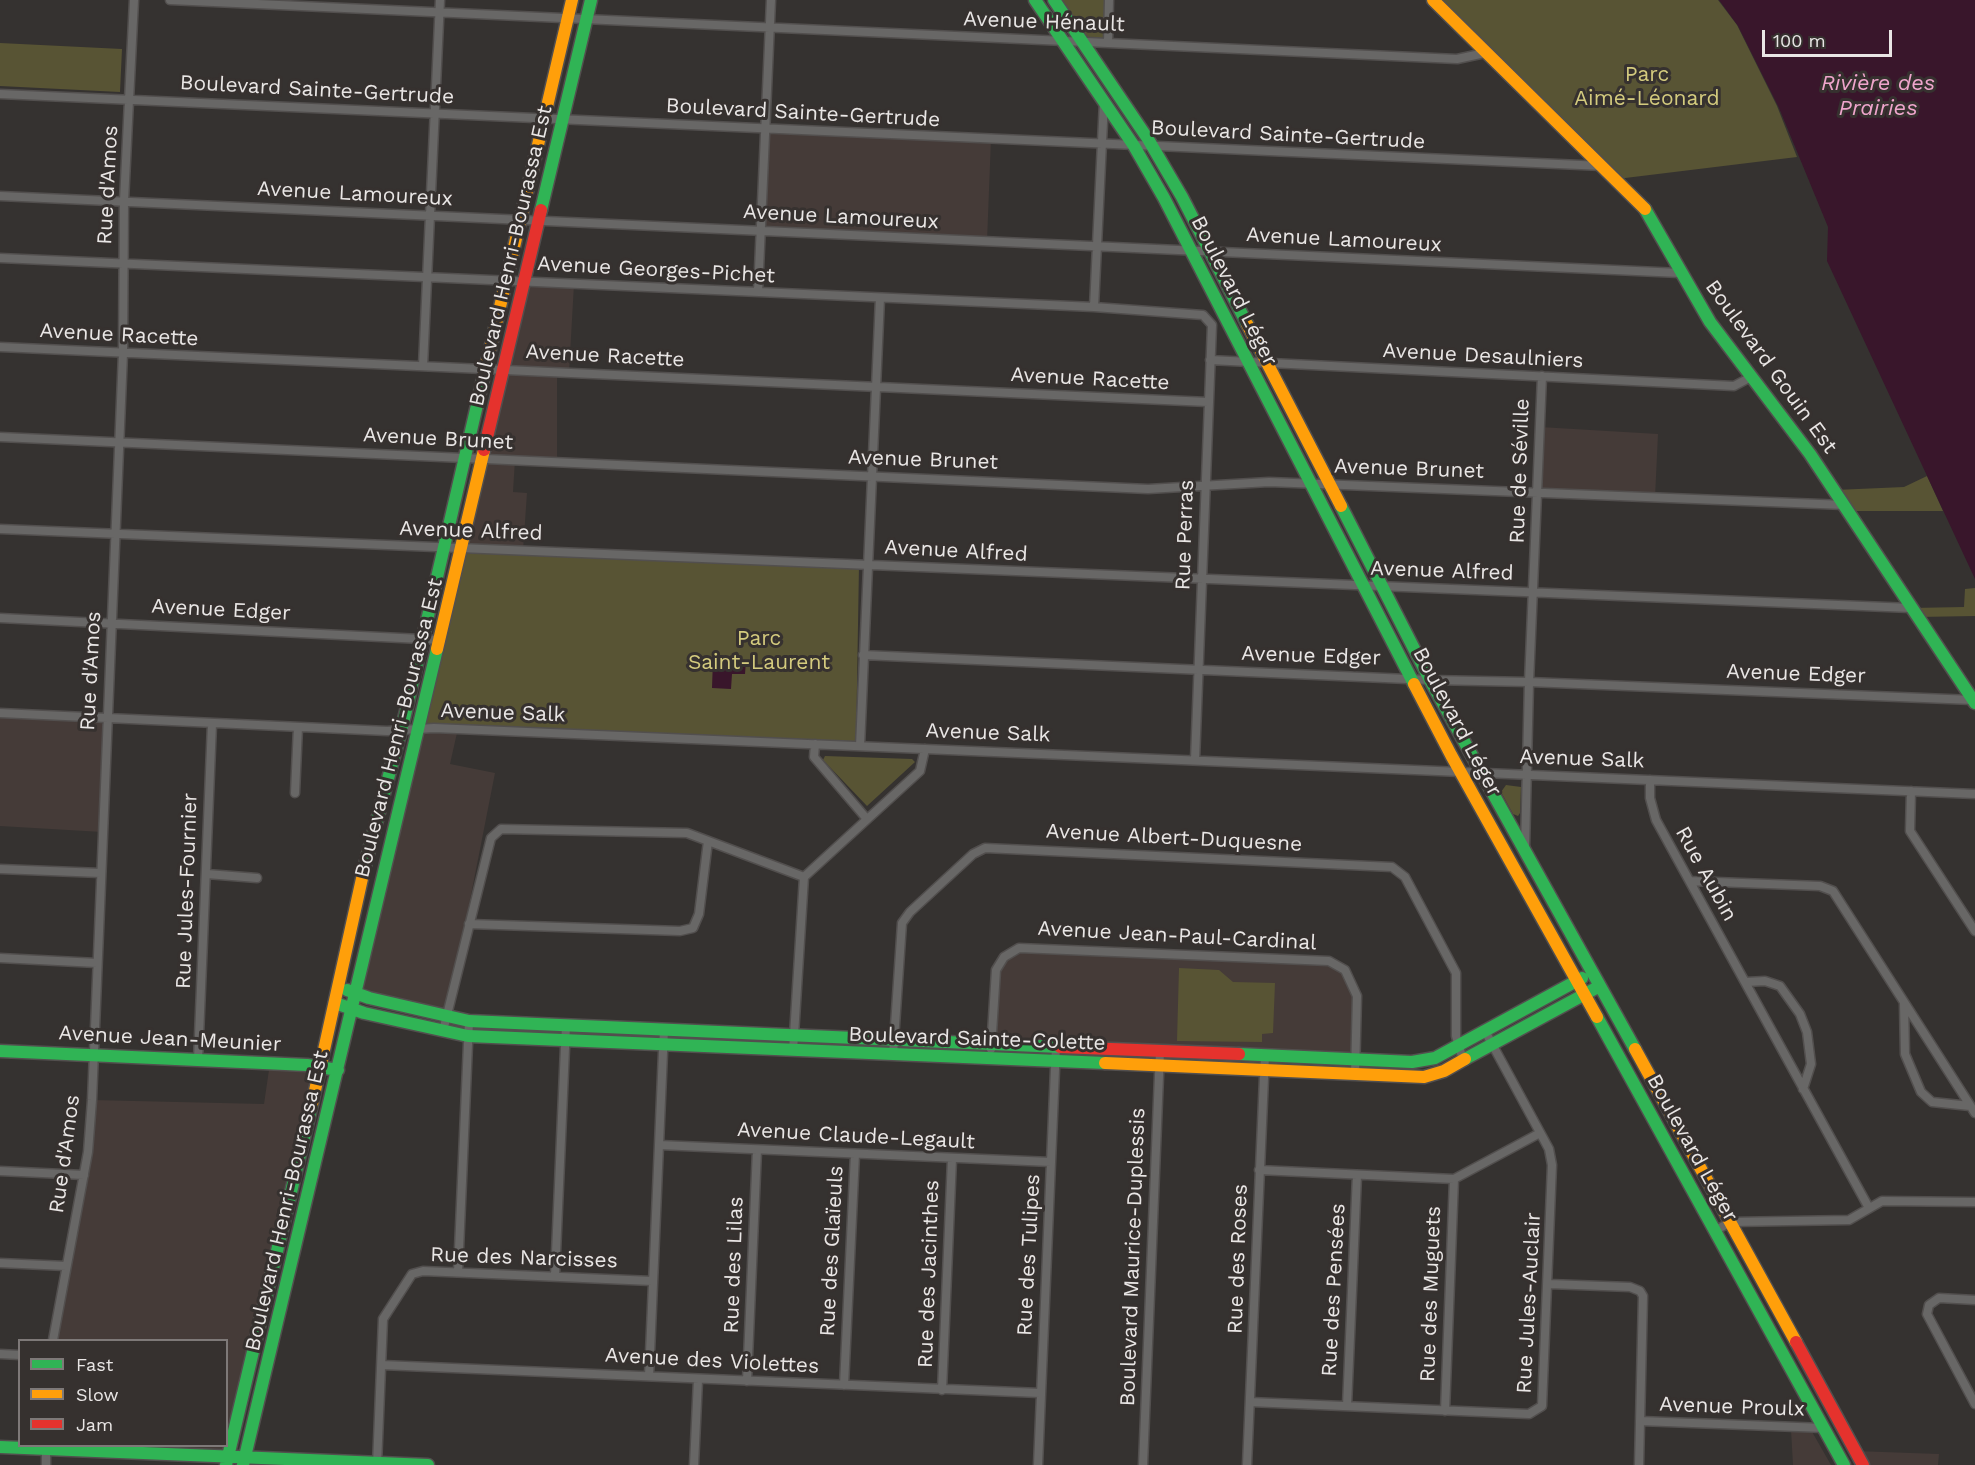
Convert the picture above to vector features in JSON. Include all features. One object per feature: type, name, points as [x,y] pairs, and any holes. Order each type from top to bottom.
[{"type":"main road","name":"Boulevard Henri-Bourassa Est","points":[[227,1461],[339,987],[362,877],[445,548],[572,0]]},
{"type":"main road","name":"Boulevard Henri-Bourassa Est","points":[[244,1461],[357,994],[417,729],[463,548],[591,0]]},
{"type":"main road","name":"Boulevard Léger","points":[[1035,0],[1134,146],[1192,251],[1410,678],[1844,1465]]},
{"type":"main road","name":"Boulevard Léger","points":[[1054,0],[1152,146],[1211,252],[1430,680],[1863,1465]]},
{"type":"main road","name":"Boulevard Gouin Est","points":[[1433,0],[1485,53],[1604,166],[1644,208],[1710,322],[1810,454],[1974,701]]},
{"type":"main road","name":"Boulevard Sainte-Colette","points":[[339,987],[357,994],[470,1021],[1424,1061],[1457,1046],[1591,973]]},
{"type":"main road","name":"Boulevard Sainte-Colette","points":[[335,1003],[468,1036],[1424,1077],[1437,1074],[1598,987]]},
{"type":"main road","name":"Avenue Jean-Meunier","points":[[0,1051],[320,1066],[338,1070]]},
{"type":"main road","points":[[0,1447],[46,1447],[227,1461],[428,1465]]},
{"type":"street","name":"Rue d'Amos","points":[[53,1339],[90,1135],[123,353],[122,264],[134,0]]},
{"type":"street","name":"Avenue Hénault","points":[[170,0],[1457,59],[1485,53]]},
{"type":"street","points":[[423,366],[440,0]]},
{"type":"street","points":[[758,292],[771,0]]},
{"type":"street","points":[[1108,43],[1109,0]]},
{"type":"street","name":"Boulevard Sainte-Gertrude","points":[[0,94],[1604,166]]},
{"type":"street","points":[[1094,307],[1100,144],[1104,100]]},
{"type":"street","name":"Avenue Lamoureux","points":[[0,196],[1680,273]]},
{"type":"street","name":"Avenue Georges-Pichet","points":[[0,258],[1094,307],[1203,315]]},
{"type":"street","points":[[860,746],[880,298]]},
{"type":"street","name":"Rue Perras","points":[[1195,760],[1196,670],[1212,325],[1203,315]]},
{"type":"street","name":"Avenue Racette","points":[[0,347],[1208,402]]},
{"type":"street","name":"Avenue Desaulniers","points":[[1210,360],[1734,386],[1751,377]]},
{"type":"street","name":"Rue de Séville","points":[[1525,854],[1529,682],[1542,376]]},
{"type":"street","name":"Avenue Brunet","points":[[0,437],[1148,489],[1253,482],[1311,483],[1845,506]]},
{"type":"street","name":"Avenue Alfred","points":[[0,529],[1382,588],[1911,608]]},
{"type":"street","name":"Avenue Edger","points":[[0,618],[423,637],[441,640]]},
{"type":"street","name":"Avenue Edger","points":[[863,655],[1974,701]]},
{"type":"street","name":"Avenue Salk","points":[[0,713],[298,728],[434,728],[1975,794]]},
{"type":"street","name":"Rue Jules-Fournier","points":[[198,1060],[212,724]]},
{"type":"street","points":[[295,793],[298,728]]},
{"type":"street","points":[[815,744],[814,757],[866,818]]},
{"type":"street","points":[[793,1051],[804,877],[920,771],[925,749]]},
{"type":"street","name":"Rue Aubin","points":[[1650,780],[1650,798],[1656,820],[1869,1208]]},
{"type":"street","points":[[1911,791],[1910,831],[1975,931]]},
{"type":"street","points":[[443,1031],[491,838],[501,829],[687,833],[804,877]]},
{"type":"street","points":[[469,924],[680,931],[693,928],[699,914],[708,841]]},
{"type":"street","name":"Avenue Albert-Duquesne","points":[[893,1055],[902,923],[910,912],[973,854],[986,848],[1392,867],[1405,877],[1456,973],[1457,1046],[1463,1060]]},
{"type":"street","points":[[0,868],[101,873]]},
{"type":"street","points":[[207,874],[256,878]]},
{"type":"street","points":[[1690,881],[1829,888],[1973,1110]]},
{"type":"street","name":"Avenue Jean-Paul-Cardinal","points":[[991,1059],[997,966],[1010,952],[1022,947],[1336,962],[1349,974],[1357,996],[1355,1075]]},
{"type":"street","points":[[0,958],[97,963]]},
{"type":"street","points":[[1746,982],[1765,981],[1779,986],[1800,1014],[1807,1032],[1810,1064],[1803,1089]]},
{"type":"street","points":[[1904,1002],[1905,1054],[1921,1092],[1932,1102],[1973,1110]]},
{"type":"street","points":[[458,1272],[470,1021]]},
{"type":"street","points":[[555,1276],[566,1025]]},
{"type":"street","points":[[649,1376],[664,1029]]},
{"type":"street","name":"Rue Jules-Auclair","points":[[1250,1402],[1529,1414],[1538,1411],[1543,1401],[1552,1165],[1548,1149],[1540,1133],[1485,1031]]},
{"type":"street","name":"Rue des Tulipes","points":[[1038,1465],[1056,1046]]},
{"type":"street","name":"Boulevard Maurice-Duplessis","points":[[1143,1465],[1160,1051]]},
{"type":"street","name":"Rue des Roses","points":[[1247,1465],[1265,1055]]},
{"type":"street","points":[[1259,1170],[1454,1179],[1540,1133]]},
{"type":"street","name":"Avenue Claude-Legault","points":[[659,1145],[1051,1162]]},
{"type":"street","name":"Rue des Lilas","points":[[747,1381],[757,1150]]},
{"type":"street","name":"Rue des Glaïeuls","points":[[844,1385],[855,1154]]},
{"type":"street","name":"Rue des Jacinthes","points":[[942,1390],[952,1159]]},
{"type":"street","points":[[0,1171],[84,1175]]},
{"type":"street","name":"Rue des Pensées","points":[[1347,1406],[1357,1175]]},
{"type":"street","name":"Rue des Muguets","points":[[1445,1411],[1454,1179]]},
{"type":"street","points":[[1716,1230],[1731,1222],[1849,1220],[1882,1201],[1975,1202]]},
{"type":"street","points":[[0,1263],[66,1266]]},
{"type":"street","name":"Rue des Narcisses","points":[[377,1464],[383,1318],[408,1278],[423,1271],[652,1281]]},
{"type":"street","points":[[1549,1284],[1630,1287],[1640,1291],[1644,1303],[1639,1465]]},
{"type":"street","points":[[1975,1300],[1939,1298],[1929,1305],[1927,1314],[1975,1404]]},
{"type":"street","points":[[0,1354],[18,1355]]},
{"type":"street","name":"Avenue des Violettes","points":[[382,1365],[1040,1393]]},
{"type":"street","points":[[694,1465],[698,1380]]},
{"type":"street","name":"Avenue Proulx","points":[[1640,1421],[1824,1428]]},
{"type":"street","points":[[46,1447],[46,1465]]},
{"type":"shaded area","points":[[764,130],[991,139],[987,242],[760,231]]},
{"type":"shaded area","points":[[525,282],[574,284],[569,373],[557,373],[557,462],[515,460],[513,492],[527,493],[523,551],[463,548]]},
{"type":"shaded area","points":[[1540,427],[1658,434],[1655,498],[1537,493]]},
{"type":"shaded area","points":[[0,713],[106,718],[102,832],[0,826]]},
{"type":"shaded area","points":[[459,724],[450,764],[495,773],[447,1017],[357,994],[417,729]]},
{"type":"shaded area","points":[[1022,947],[1342,966],[1359,1009],[1357,1059],[992,1044],[998,956]]},
{"type":"shaded area","points":[[270,1063],[320,1066],[228,1457],[63,1447],[228,1447],[228,1339],[53,1339],[92,1100],[264,1104]]},
{"type":"shaded area","points":[[1791,1430],[1811,1430],[1831,1465],[1793,1465]]},
{"type":"shaded area","points":[[1855,1451],[1939,1454],[1938,1465],[1863,1465]]},
{"type":"green space","points":[[1054,0],[1105,0],[1108,43],[1082,41]]},
{"type":"green space","name":"Parc Aimé-Léonard","points":[[1430,0],[1718,0],[1737,25],[1777,106],[1797,157],[1617,179]]},
{"type":"green space","points":[[0,43],[122,49],[120,92],[0,86]]},
{"type":"green space","points":[[1927,476],[1943,511],[1848,511],[1835,490],[1904,487]]},
{"type":"green space","name":"Parc Saint-Laurent","points":[[461,550],[859,565],[856,745],[419,724]]},
{"type":"green space","points":[[1975,588],[1975,616],[1918,617],[1911,608],[1964,607],[1965,589]]},
{"type":"green space","points":[[825,756],[912,759],[915,762],[867,806],[823,760]]},
{"type":"green space","points":[[1506,785],[1521,787],[1518,816],[1513,814],[1501,792]]},
{"type":"green space","points":[[1179,968],[1219,970],[1233,982],[1275,983],[1273,1033],[1262,1034],[1262,1042],[1177,1041]]},
{"type":"water","name":"Rivière des Prairies","points":[[1719,0],[1975,0],[1975,579],[1827,261],[1828,227],[1779,108],[1738,26]]},
{"type":"water","points":[[713,659],[746,660],[745,674],[732,674],[731,689],[712,688]]},
{"type":"traffic: fast","points":[[541,210],[591,0]]},
{"type":"traffic: fast","points":[[1035,0],[1134,146],[1164,198],[1414,684]]},
{"type":"traffic: fast","points":[[1054,0],[1148,139],[1182,197],[1247,324]]},
{"type":"traffic: fast","points":[[1645,209],[1710,322],[1810,454],[1975,703]]},
{"type":"traffic: fast","points":[[365,865],[405,715],[484,375]]},
{"type":"traffic: fast","points":[[1341,506],[1430,680],[1635,1049]]},
{"type":"traffic: fast","points":[[243,1465],[437,649]]},
{"type":"traffic: fast","points":[[1239,1054],[1412,1062],[1435,1058],[1582,978]]},
{"type":"traffic: fast","points":[[1465,1059],[1598,987]]},
{"type":"traffic: fast","points":[[347,990],[369,998],[469,1021],[1060,1047]]},
{"type":"traffic: fast","points":[[335,1003],[364,1013],[468,1036],[1105,1063]]},
{"type":"traffic: fast","points":[[1597,1017],[1844,1465]]},
{"type":"traffic: fast","points":[[0,1051],[307,1065],[338,1070]]},
{"type":"traffic: fast","points":[[226,1465],[312,1104]]},
{"type":"traffic: fast","points":[[0,1447],[428,1465]]},
{"type":"traffic: slow","points":[[484,375],[572,0]]},
{"type":"traffic: slow","points":[[1433,0],[1645,209]]},
{"type":"traffic: slow","points":[[1247,324],[1341,506]]},
{"type":"traffic: slow","points":[[437,649],[484,450]]},
{"type":"traffic: slow","points":[[1414,684],[1597,1017]]},
{"type":"traffic: slow","points":[[312,1104],[365,865]]},
{"type":"traffic: slow","points":[[1635,1049],[1796,1342]]},
{"type":"traffic: slow","points":[[1105,1063],[1424,1077],[1444,1071],[1465,1059]]},
{"type":"traffic: jam","points":[[484,450],[541,210]]},
{"type":"traffic: jam","points":[[1060,1047],[1239,1054]]},
{"type":"traffic: jam","points":[[1796,1342],[1863,1465]]}]
